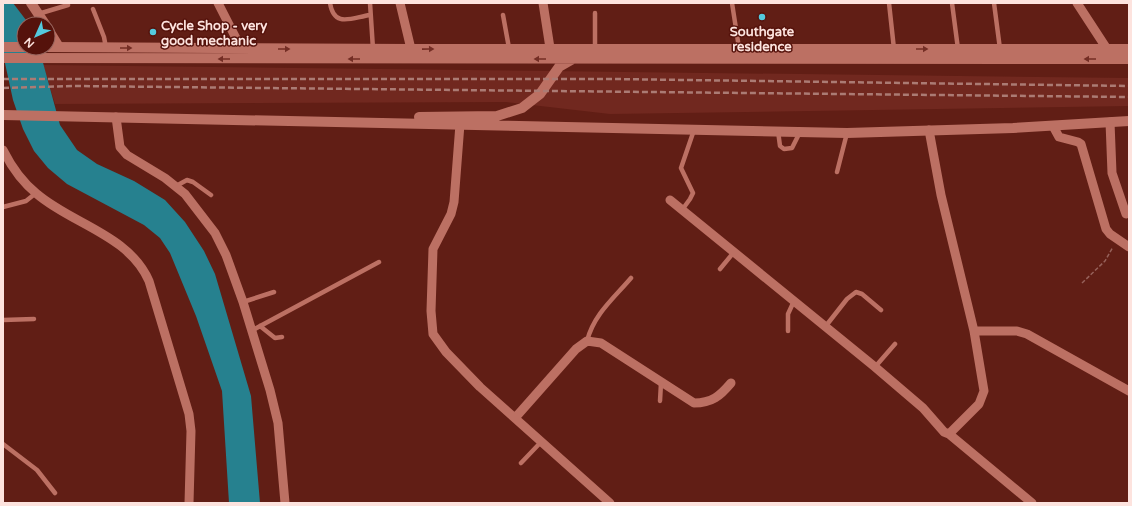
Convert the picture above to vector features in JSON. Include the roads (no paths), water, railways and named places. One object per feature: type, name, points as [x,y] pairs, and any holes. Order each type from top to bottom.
[{"type":"main road","points":[[31,3],[38,14]]},
{"type":"main road","points":[[56,42],[59,47],[241,48],[373,54],[411,49],[739,48],[894,52],[907,59]]},
{"type":"main road","points":[[3,47],[16,47]]},
{"type":"main road","points":[[207,119],[497,116],[522,108],[534,99],[540,94],[559,67],[578,56],[595,53],[894,52],[905,49],[1129,49]]},
{"type":"main road","points":[[3,58],[373,54],[907,59],[1129,59]]},
{"type":"main road","points":[[4,115],[778,132],[929,130],[1053,126],[1129,121]]},
{"type":"street","points":[[218,3],[241,48]]},
{"type":"street","points":[[400,3],[411,49]]},
{"type":"street","points":[[543,3],[550,48]]},
{"type":"street","points":[[1077,3],[1107,49]]},
{"type":"street","points":[[116,117],[120,147],[127,155],[176,186],[193,204],[215,233],[226,255],[243,302],[270,390],[278,423],[285,503]]},
{"type":"street","points":[[1110,122],[1112,173],[1126,214]]},
{"type":"street","points":[[460,124],[454,202],[451,214],[433,249],[431,275],[431,311],[433,334],[446,352],[515,418],[610,503]]},
{"type":"street","points":[[1053,126],[1059,137],[1081,144],[1103,220],[1110,234],[1129,247]]},
{"type":"street","points":[[929,130],[941,195],[974,331],[984,391],[979,404],[958,427],[949,434]]},
{"type":"street","points":[[3,150],[11,165],[36,193],[53,206],[121,246],[143,268],[158,311],[189,414],[191,431],[189,503]]},
{"type":"street","points":[[670,200],[876,367],[923,408],[944,432],[949,434],[1032,503]]},
{"type":"street","points":[[974,331],[1017,331],[1027,334],[1129,391]]},
{"type":"street","points":[[515,418],[576,349],[586,341],[593,340],[609,347],[661,383],[694,403],[701,403],[721,396],[731,383]]},
{"type":"lane","points":[[330,3],[335,18],[342,20],[370,15]]},
{"type":"lane","points":[[370,3],[373,54]]},
{"type":"lane","points":[[732,3],[739,48]]},
{"type":"lane","points":[[889,3],[894,52]]},
{"type":"lane","points":[[952,3],[958,49]]},
{"type":"lane","points":[[994,3],[1000,49]]},
{"type":"lane","points":[[38,14],[68,5]]},
{"type":"lane","points":[[93,9],[104,37],[106,48]]},
{"type":"lane","points":[[595,13],[595,48]]},
{"type":"lane","points":[[503,15],[509,48]]},
{"type":"lane","points":[[682,210],[693,192],[681,168],[694,129]]},
{"type":"lane","points":[[778,132],[780,146],[784,150],[792,148],[800,132]]},
{"type":"lane","points":[[837,172],[847,132]]},
{"type":"lane","points":[[176,186],[187,180],[193,182],[211,195]]},
{"type":"lane","points":[[3,207],[26,201],[36,193]]},
{"type":"lane","points":[[720,269],[734,252]]},
{"type":"lane","points":[[251,331],[379,262]]},
{"type":"lane","points":[[586,341],[590,327],[596,317],[632,278]]},
{"type":"lane","points":[[243,302],[274,292]]},
{"type":"lane","points":[[825,327],[847,299],[856,292],[862,294],[881,310]]},
{"type":"lane","points":[[788,331],[788,314],[794,301]]},
{"type":"lane","points":[[3,320],[34,319]]},
{"type":"lane","points":[[260,326],[275,338],[282,337]]},
{"type":"lane","points":[[876,367],[895,344]]},
{"type":"lane","points":[[660,401],[661,383]]},
{"type":"lane","points":[[521,463],[541,442]]},
{"type":"lane","points":[[3,444],[37,470],[55,493]]},
{"type":"water","points":[[3,3],[13,3],[23,16],[16,16],[16,56],[41,56],[60,125],[77,150],[97,164],[134,181],[165,200],[185,222],[204,251],[215,274],[251,396],[260,503],[229,503],[222,391],[196,316],[170,253],[160,238],[144,225],[67,184],[48,168],[34,151],[23,129],[13,100],[3,54]]},
{"type":"railway","points":[[3,79],[612,79],[1129,86]]},
{"type":"railway","points":[[3,88],[74,86],[1129,97]]},
{"type":"place","name":"Southgate residence","points":[[762,17]]},
{"type":"place","name":"Cycle Shop - very good mechanic","points":[[153,32]]}]
